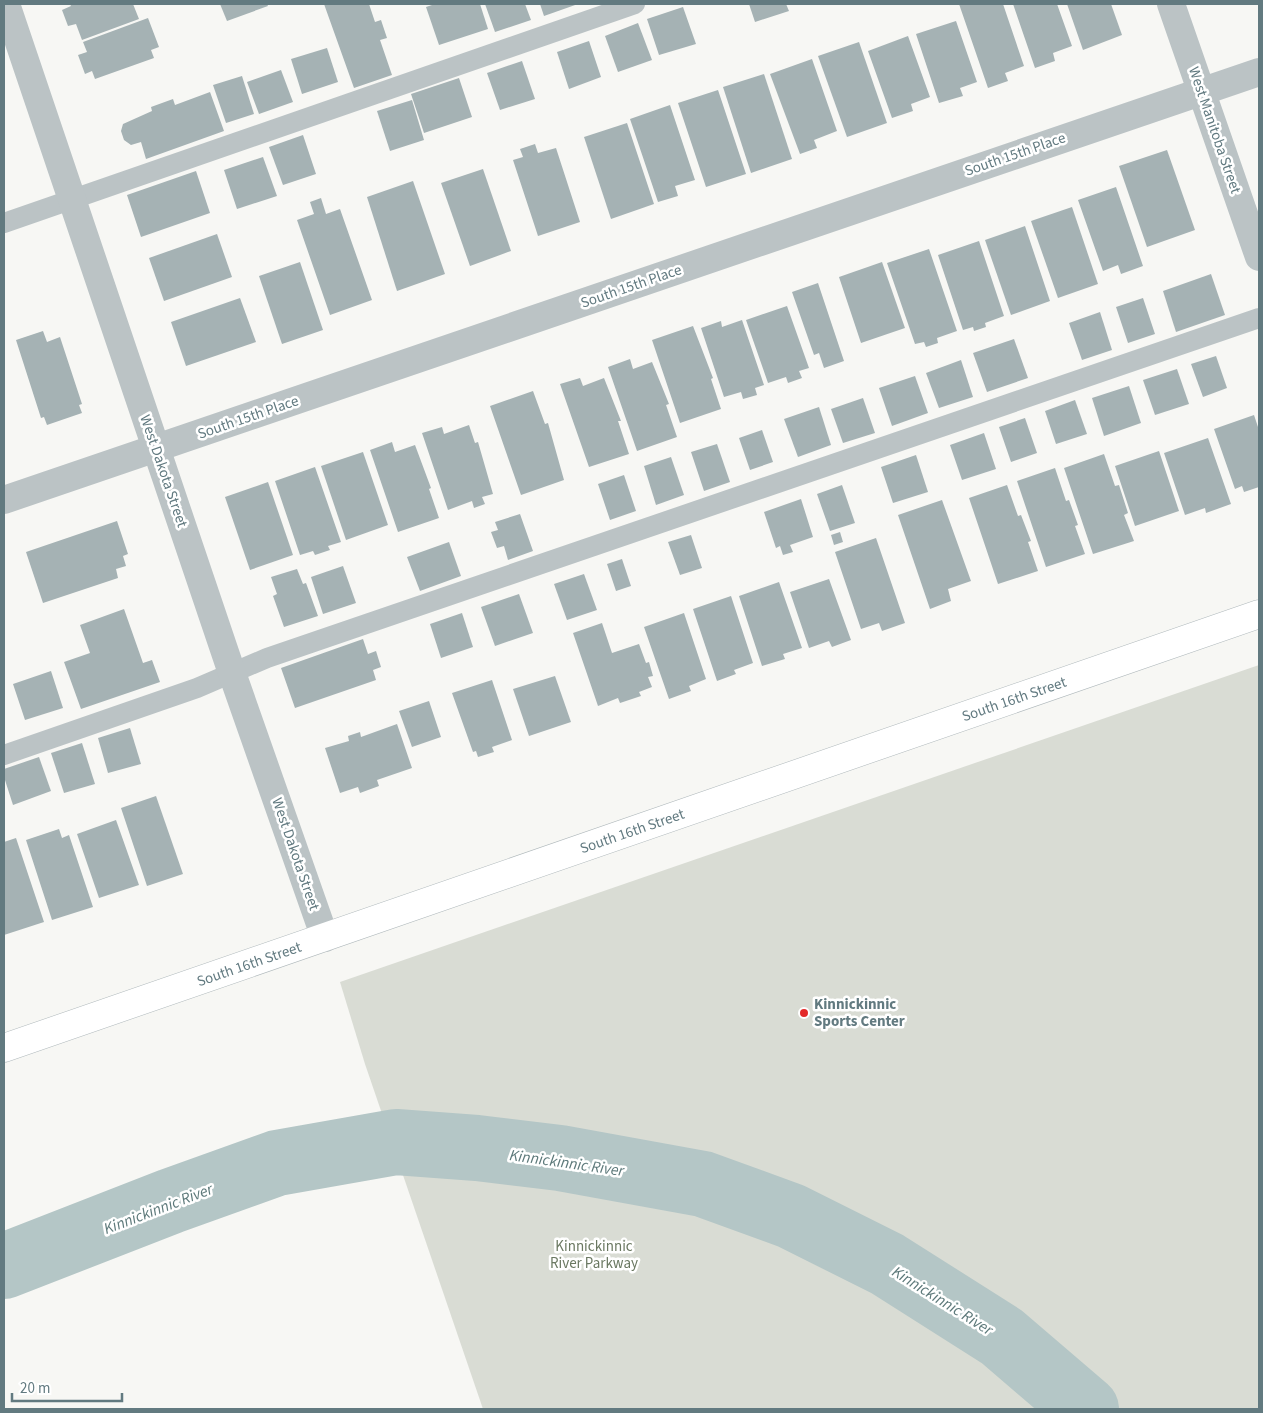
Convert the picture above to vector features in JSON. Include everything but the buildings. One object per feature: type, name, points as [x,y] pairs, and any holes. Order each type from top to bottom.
[{"type":"street","name":"West Dakota Street","points":[[6,4],[232,672],[325,938]]},
{"type":"street","name":"West Manitoba Street","points":[[1170,4],[1259,257]]},
{"type":"street","name":"South 15th Place","points":[[4,500],[1259,72]]},
{"type":"street","name":"South 16th Street","points":[[4,1048],[1259,614]]},
{"type":"lane","points":[[4,223],[634,4]]},
{"type":"lane","points":[[4,755],[197,688],[276,655],[1259,318]]},
{"type":"green space","name":"Kinnickinnic Sports Center","points":[[1259,665],[1259,1409],[483,1409],[365,1064],[340,982]]},
{"type":"waterway","name":"Kinnickinnic River","points":[[4,1266],[171,1201],[277,1163],[396,1142],[477,1148],[560,1158],[703,1184],[791,1216],[887,1264],[1002,1337],[1086,1409]]},
{"type":"place","name":"Kinnickinnic Sports Center","points":[[804,1013]]},
{"type":"park label","name":"Kinnickinnic River Parkway","points":[[594,1254]]}]
